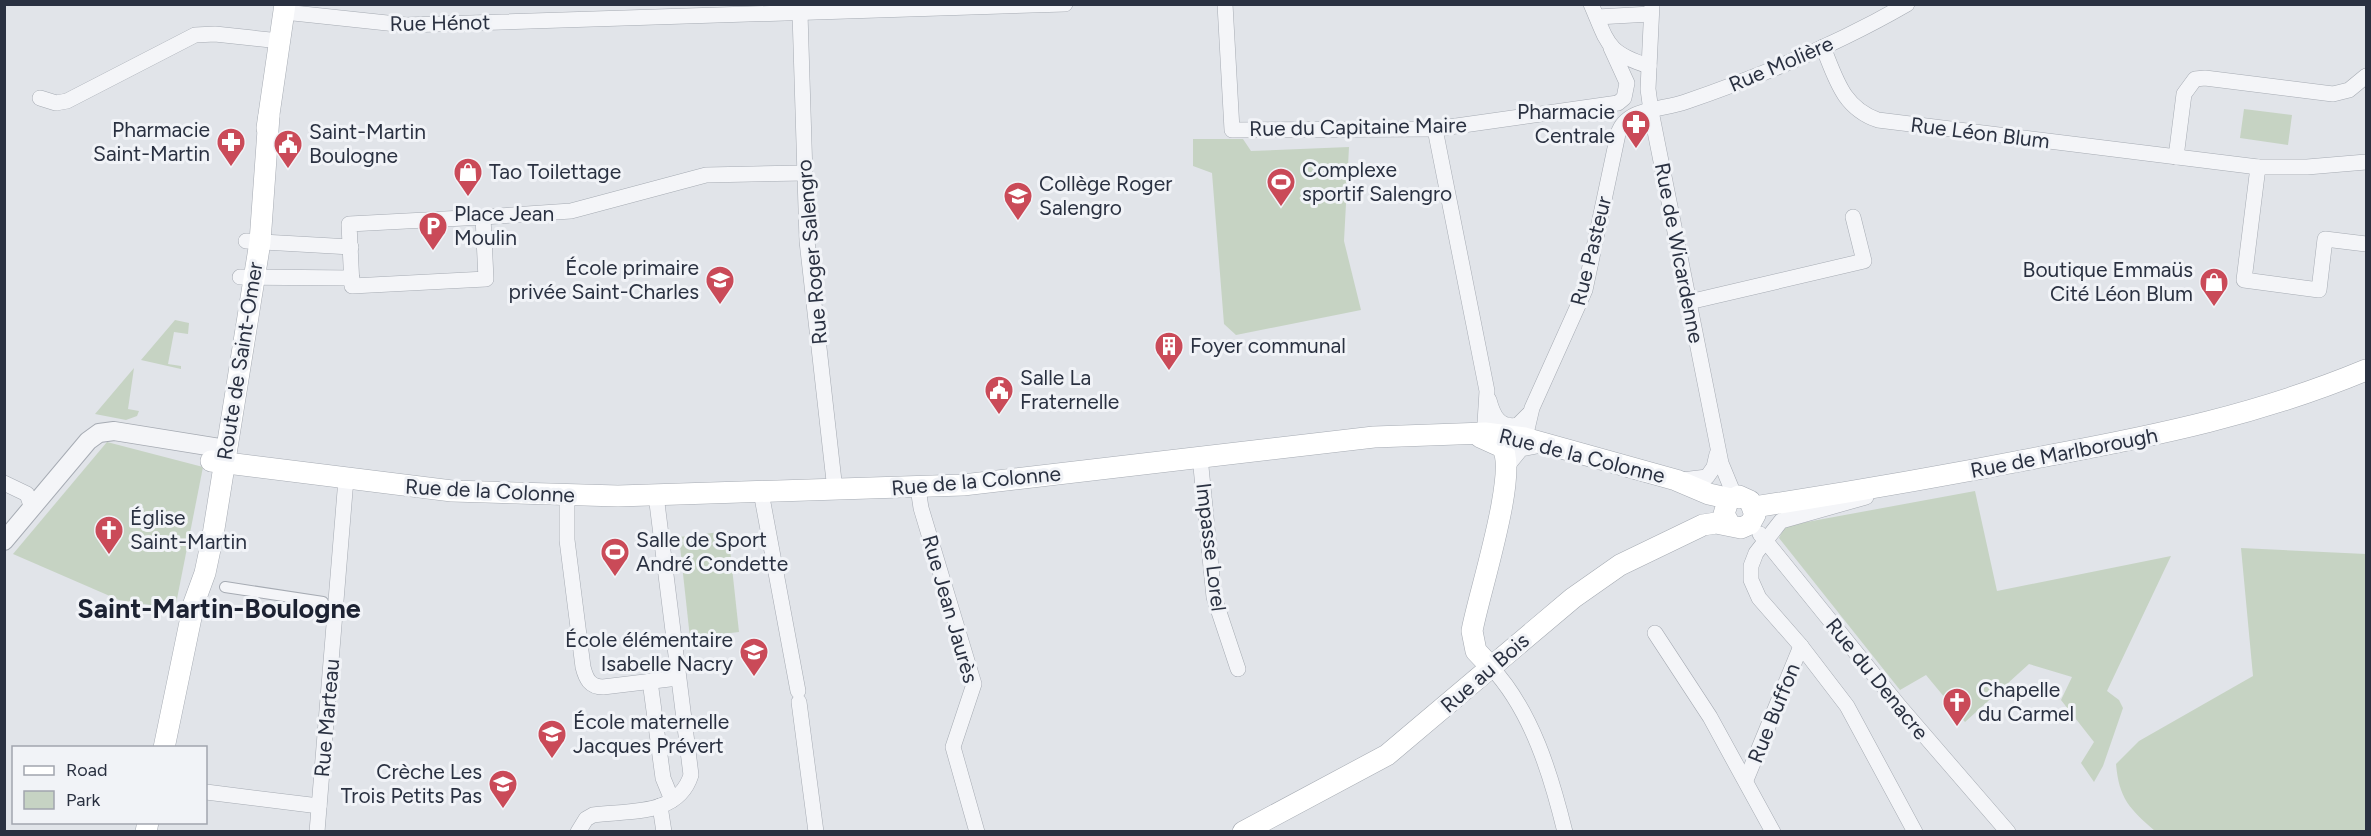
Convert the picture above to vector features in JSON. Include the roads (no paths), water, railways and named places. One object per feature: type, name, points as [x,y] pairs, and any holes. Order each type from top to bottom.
[{"type":"main road","name":"Route de Saint-Omer","points":[[164,746],[194,603],[208,558],[218,455],[253,242],[284,8]]},
{"type":"main road","name":"Rue de Marlborough","points":[[1745,518],[1922,480],[2200,426],[2280,402],[2367,370]]},
{"type":"main road","name":"Rue de la Colonne","points":[[218,455],[346,479],[452,491],[567,496],[656,495],[918,488],[983,484],[1374,437],[1480,435],[1525,438],[1676,480],[1709,494],[1747,498],[1745,518]]},
{"type":"main road","points":[[1480,435],[1502,447],[1508,465],[1505,491],[1472,631],[1474,648],[1491,667]]},
{"type":"main road","name":"Rue au Bois","points":[[1243,831],[1388,755],[1573,598],[1620,565],[1703,525],[1745,518]]},
{"type":"street","name":"Rue Hénot","points":[[284,8],[406,25],[657,11],[800,13],[1065,4]]},
{"type":"street","name":"Rue du Capitaine Maire","points":[[1225,4],[1232,130],[1435,129],[1621,102],[1626,95],[1627,83],[1611,48]]},
{"type":"street","name":"Rue Molière","points":[[1651,111],[1738,84],[1823,47],[1907,4]]},
{"type":"street","points":[[1649,66],[1628,59],[1611,48],[1594,11],[1652,9]]},
{"type":"street","name":"Rue de Wicardenne","points":[[1652,9],[1649,66],[1651,111],[1717,448],[1733,498]]},
{"type":"street","name":"Rue Roger Salengro","points":[[800,13],[807,241],[835,490]]},
{"type":"street","points":[[40,98],[56,103],[67,101],[195,35],[215,34],[280,41]]},
{"type":"street","name":"Rue Léon Blum","points":[[1823,47],[1839,88],[1848,102],[1862,113],[1878,120],[2258,167],[2307,167],[2367,162]]},
{"type":"street","points":[[2176,157],[2184,94],[2195,80],[2205,78],[2333,94],[2349,90],[2366,76]]},
{"type":"street","name":"Rue Pasteur","points":[[1525,438],[1530,413],[1585,290],[1619,129],[1627,119],[1651,111]]},
{"type":"street","points":[[1435,129],[1487,391],[1494,415],[1503,424],[1518,425],[1530,413]]},
{"type":"street","points":[[2258,167],[2244,280],[2319,290],[2325,239],[2367,244]]},
{"type":"street","points":[[483,217],[486,279],[352,286],[349,224],[571,211],[706,175],[804,174]]},
{"type":"street","points":[[1689,302],[1864,261],[1853,217]]},
{"type":"street","points":[[253,242],[351,247]]},
{"type":"street","points":[[247,277],[352,278]]},
{"type":"street","points":[[1480,435],[1487,391]]},
{"type":"street","points":[[4,541],[88,441],[99,433],[114,431],[218,455]]},
{"type":"street","points":[[1508,465],[1521,449],[1545,445]]},
{"type":"street","points":[[1676,480],[1707,477],[1714,468],[1717,448]]},
{"type":"street","name":"Impasse Lorel","points":[[1200,458],[1214,597],[1239,669]]},
{"type":"street","name":"Rue Marteau","points":[[317,831],[330,603],[346,479]]},
{"type":"street","points":[[1915,831],[1855,718],[1802,646],[1759,598],[1753,586],[1751,566],[1765,539],[1776,525],[1788,519],[1922,480]]},
{"type":"street","points":[[4,483],[27,494],[32,508]]},
{"type":"street","name":"Rue Jean Jaurès","points":[[918,488],[921,508],[974,684],[972,697],[953,747],[977,831]]},
{"type":"street","points":[[761,492],[798,697],[816,831]]},
{"type":"street","points":[[578,831],[589,816],[666,803],[686,787],[691,775],[656,495]]},
{"type":"street","points":[[567,496],[566,532],[585,676],[591,684],[599,687],[678,678]]},
{"type":"street","name":"Rue du Denacre","points":[[1745,518],[1765,539],[1895,702],[2008,831]]},
{"type":"street","points":[[225,587],[330,603]]},
{"type":"street","points":[[1655,633],[1693,690],[1773,831]]},
{"type":"street","name":"Rue Buffon","points":[[1746,780],[1802,646]]},
{"type":"street","points":[[1491,667],[1509,689],[1542,754],[1565,831]]},
{"type":"street","points":[[650,681],[666,803],[664,831]]},
{"type":"street","points":[[207,792],[319,806]]},
{"type":"place","name":"Pharmacie Centrale","points":[[1636,150]]},
{"type":"place","name":"Pharmacie Saint-Martin","points":[[231,168]]},
{"type":"place","name":"Saint-Martin Boulogne","points":[[288,170]]},
{"type":"place","name":"Tao Toilettage","points":[[468,198]]},
{"type":"place","name":"Complexe sportif Salengro","points":[[1281,208]]},
{"type":"place","name":"Collège Roger Salengro","points":[[1018,222]]},
{"type":"place","name":"Place Jean Moulin","points":[[433,252]]},
{"type":"place","name":"École primaire privée Saint-Charles","points":[[720,306]]},
{"type":"place","name":"Boutique Emmaüs Cité Léon Blum","points":[[2214,308]]},
{"type":"place","name":"Foyer communal","points":[[1169,372]]},
{"type":"place","name":"Salle La Fraternelle","points":[[999,416]]},
{"type":"place","name":"Église Saint-Martin","points":[[109,556]]},
{"type":"place","name":"Salle de Sport André Condette","points":[[615,578]]},
{"type":"place","name":"École élémentaire Isabelle Nacry","points":[[754,678]]},
{"type":"place","name":"Chapelle du Carmel","points":[[1957,728]]},
{"type":"place","name":"École maternelle Jacques Prévert","points":[[552,760]]},
{"type":"place","name":"Crèche Les Trois Petits Pas","points":[[503,810]]},
{"type":"district","name":"Saint-Martin-Boulogne","points":[[219,609]]}]
